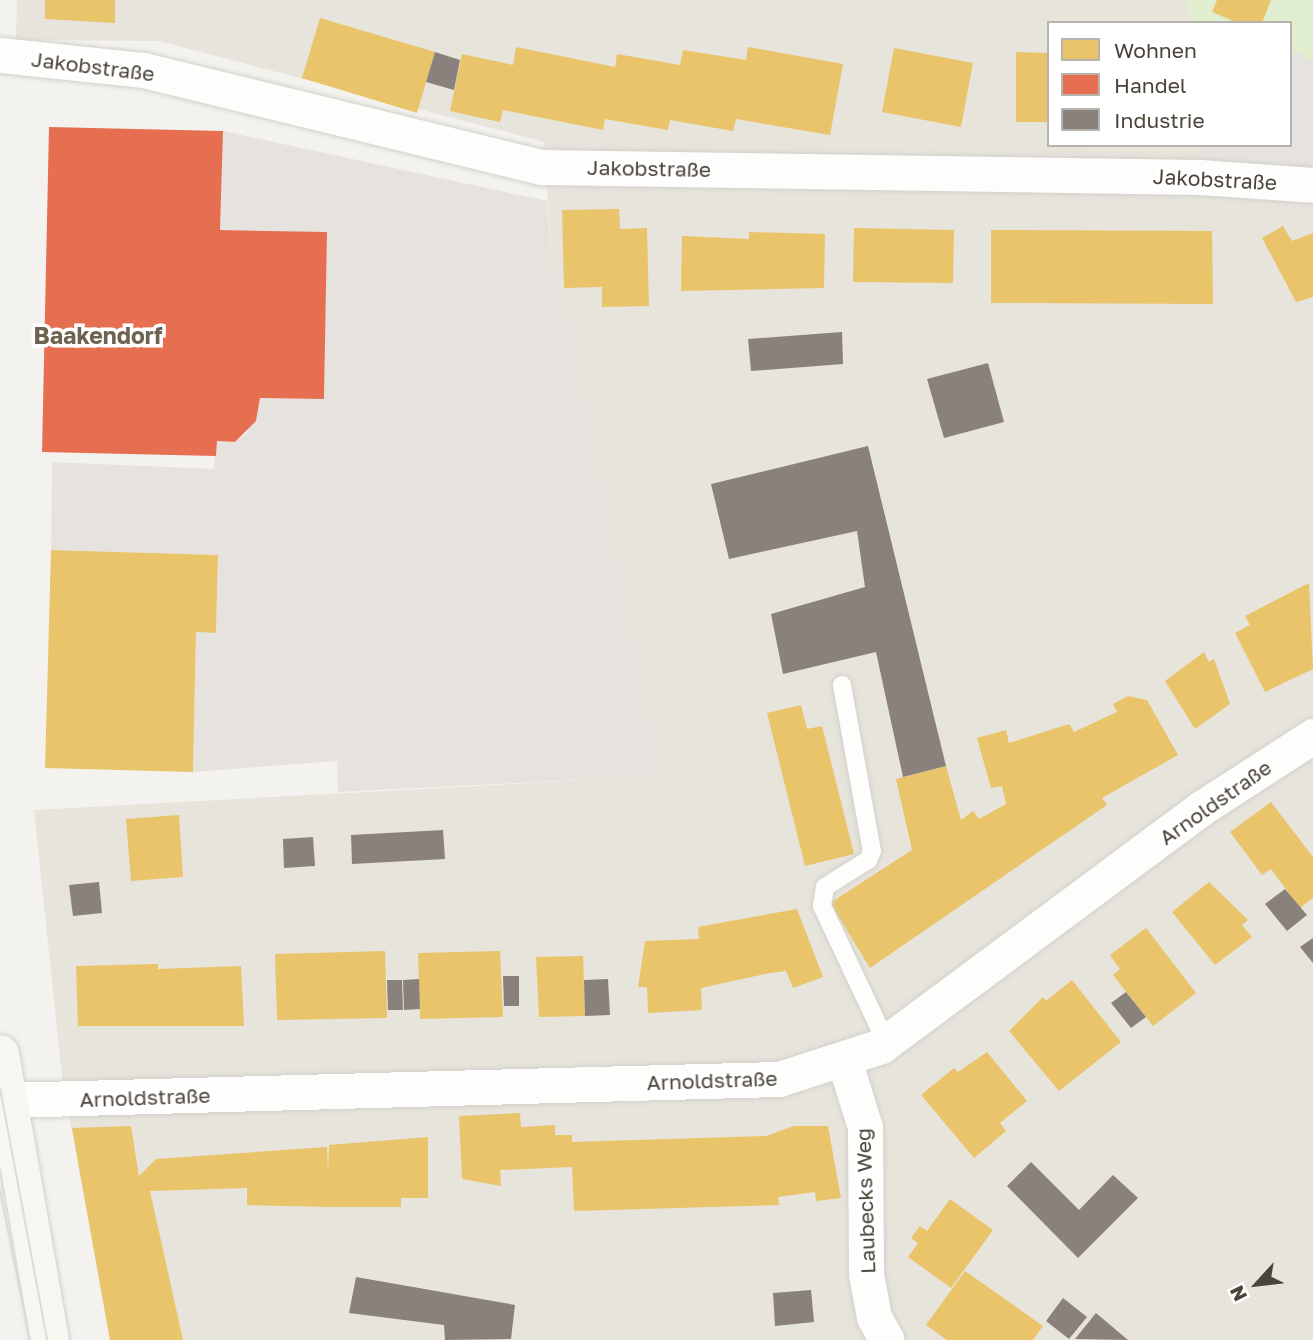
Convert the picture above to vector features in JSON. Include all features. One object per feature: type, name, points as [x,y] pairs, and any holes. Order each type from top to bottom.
[{"type":"main road","points":[[0,1054],[50,1340]]},
{"type":"street","name":"Jakobstraße","points":[[0,55],[143,70],[542,167],[1312,175]]},
{"type":"street","name":"Arnoldstraße","points":[[6,1100],[779,1079],[844,1060],[886,1042],[1200,809],[1313,736]]},
{"type":"street","name":"Laubecks Weg","points":[[844,1060],[865,1127],[866,1275],[874,1317],[887,1340]]},
{"type":"lane","points":[[842,685],[872,850],[868,860],[825,887],[822,906],[886,1042]]},
{"type":"shaded area","points":[[17,0],[1313,0],[1313,1340],[110,1340],[62,1076],[34,810],[660,776],[568,309],[552,264],[544,142],[159,41],[16,40]]},
{"type":"shaded area","points":[[1297,52],[1313,61],[1309,184],[1200,177],[1205,147],[1292,147],[1292,56]]},
{"type":"shaded area","points":[[223,131],[547,201],[552,264],[568,309],[660,776],[338,792],[337,761],[193,772],[196,632],[216,633],[218,555],[51,550],[52,462],[214,469],[217,441],[235,442],[247,433],[260,398],[324,399],[327,233],[220,230]]},
{"type":"green space","points":[[1185,0],[1313,0],[1313,61],[1297,52],[1292,56],[1292,21],[1192,21]]},
{"type":"building: Wohnen","points":[[45,0],[115,0],[115,23],[45,19]]},
{"type":"building: Wohnen","points":[[1217,0],[1271,0],[1263,21],[1233,21],[1212,12]]},
{"type":"building: Wohnen","points":[[320,18],[435,52],[417,113],[302,78]]},
{"type":"building: Wohnen","points":[[516,47],[615,67],[617,54],[680,65],[683,50],[746,60],[748,47],[843,64],[830,135],[736,119],[733,131],[670,120],[668,130],[605,119],[603,130],[503,110],[500,122],[450,111],[462,54],[513,65]]},
{"type":"building: Wohnen","points":[[894,48],[973,63],[961,127],[882,112]]},
{"type":"building: Wohnen","points":[[1016,52],[1047,53],[1047,122],[1016,122]]},
{"type":"building: Wohnen","points":[[619,209],[620,229],[647,228],[649,306],[602,307],[602,287],[564,288],[562,210]]},
{"type":"building: Wohnen","points":[[1283,226],[1292,241],[1313,233],[1313,297],[1296,302],[1262,238]]},
{"type":"building: Wohnen","points":[[854,228],[954,230],[953,283],[853,282]]},
{"type":"building: Wohnen","points":[[991,230],[1212,231],[1213,304],[991,303]]},
{"type":"building: Wohnen","points":[[749,232],[825,234],[824,288],[681,291],[682,236],[749,239]]},
{"type":"building: Wohnen","points":[[51,550],[218,555],[216,633],[196,632],[193,772],[45,768]]},
{"type":"building: Wohnen","points":[[1309,583],[1313,669],[1265,692],[1235,633],[1250,625],[1245,616]]},
{"type":"building: Wohnen","points":[[1204,652],[1209,662],[1214,659],[1230,704],[1195,729],[1165,681]]},
{"type":"building: Wohnen","points":[[1128,696],[1147,700],[1178,755],[1102,798],[1107,805],[870,968],[830,903],[912,850],[896,779],[946,766],[961,820],[973,811],[979,819],[1006,804],[1002,786],[991,788],[977,738],[1006,730],[1009,743],[1069,724],[1074,732],[1117,712],[1113,704]]},
{"type":"building: Wohnen","points":[[801,705],[807,729],[822,726],[854,854],[805,866],[767,713]]},
{"type":"building: Wohnen","points":[[1271,802],[1313,857],[1313,898],[1300,908],[1271,869],[1262,875],[1230,832]]},
{"type":"building: Wohnen","points":[[179,815],[183,877],[131,881],[126,819]]},
{"type":"building: Wohnen","points":[[1209,882],[1248,920],[1242,925],[1252,937],[1215,965],[1172,912]]},
{"type":"building: Wohnen","points":[[797,909],[823,977],[793,988],[786,971],[770,973],[701,988],[702,1010],[648,1013],[647,987],[638,987],[645,941],[699,939],[698,927]]},
{"type":"building: Wohnen","points":[[1146,928],[1196,993],[1153,1026],[1113,975],[1120,969],[1110,955]]},
{"type":"building: Wohnen","points":[[385,951],[387,1018],[277,1020],[275,954]]},
{"type":"building: Wohnen","points":[[500,951],[503,1017],[420,1019],[418,953]]},
{"type":"building: Wohnen","points":[[583,956],[585,1016],[539,1017],[536,957]]},
{"type":"building: Wohnen","points":[[158,964],[158,969],[241,966],[244,1026],[78,1026],[76,966]]},
{"type":"building: Wohnen","points":[[1072,980],[1121,1042],[1059,1091],[1009,1031],[1043,997],[1046,1001]]},
{"type":"building: Wohnen","points":[[987,1052],[1027,1101],[1000,1123],[1006,1131],[974,1158],[921,1095],[954,1068],[958,1072]]},
{"type":"building: Wohnen","points":[[520,1113],[521,1127],[555,1125],[555,1135],[572,1135],[572,1142],[766,1136],[794,1126],[828,1126],[841,1198],[816,1201],[815,1192],[778,1197],[779,1205],[574,1211],[572,1167],[500,1170],[501,1186],[462,1179],[459,1116]]},
{"type":"building: Wohnen","points":[[131,1126],[139,1176],[156,1159],[327,1147],[328,1174],[329,1145],[428,1137],[428,1198],[401,1198],[401,1207],[247,1205],[247,1188],[150,1191],[183,1340],[110,1340],[72,1128]]},
{"type":"building: Wohnen","points":[[950,1199],[993,1230],[951,1288],[908,1257],[918,1243],[911,1238],[920,1226],[927,1231]]},
{"type":"building: Wohnen","points":[[965,1271],[1043,1326],[1033,1340],[947,1340],[926,1325]]},
{"type":"building: Handel","points":[[49,127],[223,131],[220,230],[327,232],[324,399],[260,398],[256,421],[235,442],[217,441],[216,456],[42,452]]},
{"type":"building: Industrie","points":[[435,52],[460,60],[454,90],[426,82]]},
{"type":"building: Industrie","points":[[842,332],[843,364],[751,371],[748,339]]},
{"type":"building: Industrie","points":[[988,363],[1004,422],[944,438],[927,379]]},
{"type":"building: Industrie","points":[[868,446],[946,766],[903,777],[876,652],[783,674],[771,614],[865,587],[857,531],[729,559],[711,484]]},
{"type":"building: Industrie","points":[[443,830],[445,859],[352,864],[351,835]]},
{"type":"building: Industrie","points":[[313,837],[315,866],[284,868],[283,839]]},
{"type":"building: Industrie","points":[[99,882],[102,913],[73,916],[69,885]]},
{"type":"building: Industrie","points":[[1285,889],[1307,915],[1287,931],[1265,904]]},
{"type":"building: Industrie","points":[[1313,938],[1313,963],[1300,947]]},
{"type":"building: Industrie","points":[[503,976],[519,976],[519,1006],[504,1006]]},
{"type":"building: Industrie","points":[[419,979],[420,1009],[404,1010],[403,980]]},
{"type":"building: Industrie","points":[[608,979],[610,1015],[585,1016],[584,980]]},
{"type":"building: Industrie","points":[[387,980],[402,980],[403,1010],[388,1010]]},
{"type":"building: Industrie","points":[[1126,992],[1146,1017],[1131,1028],[1111,1003]]},
{"type":"building: Industrie","points":[[1031,1162],[1079,1210],[1113,1175],[1138,1198],[1078,1258],[1007,1186]]},
{"type":"building: Industrie","points":[[356,1277],[515,1305],[511,1339],[445,1340],[444,1325],[349,1313]]},
{"type":"building: Industrie","points":[[811,1290],[814,1322],[775,1326],[773,1293]]},
{"type":"building: Industrie","points":[[1063,1298],[1087,1317],[1069,1339],[1046,1321]]},
{"type":"building: Industrie","points":[[1096,1313],[1128,1340],[1075,1339]]},
{"type":"tram line","points":[[0,1088],[47,1340]]},
{"type":"tram line","points":[[0,1191],[30,1340]]},
{"type":"district","name":"Baakendorf","points":[[98,335]]}]
